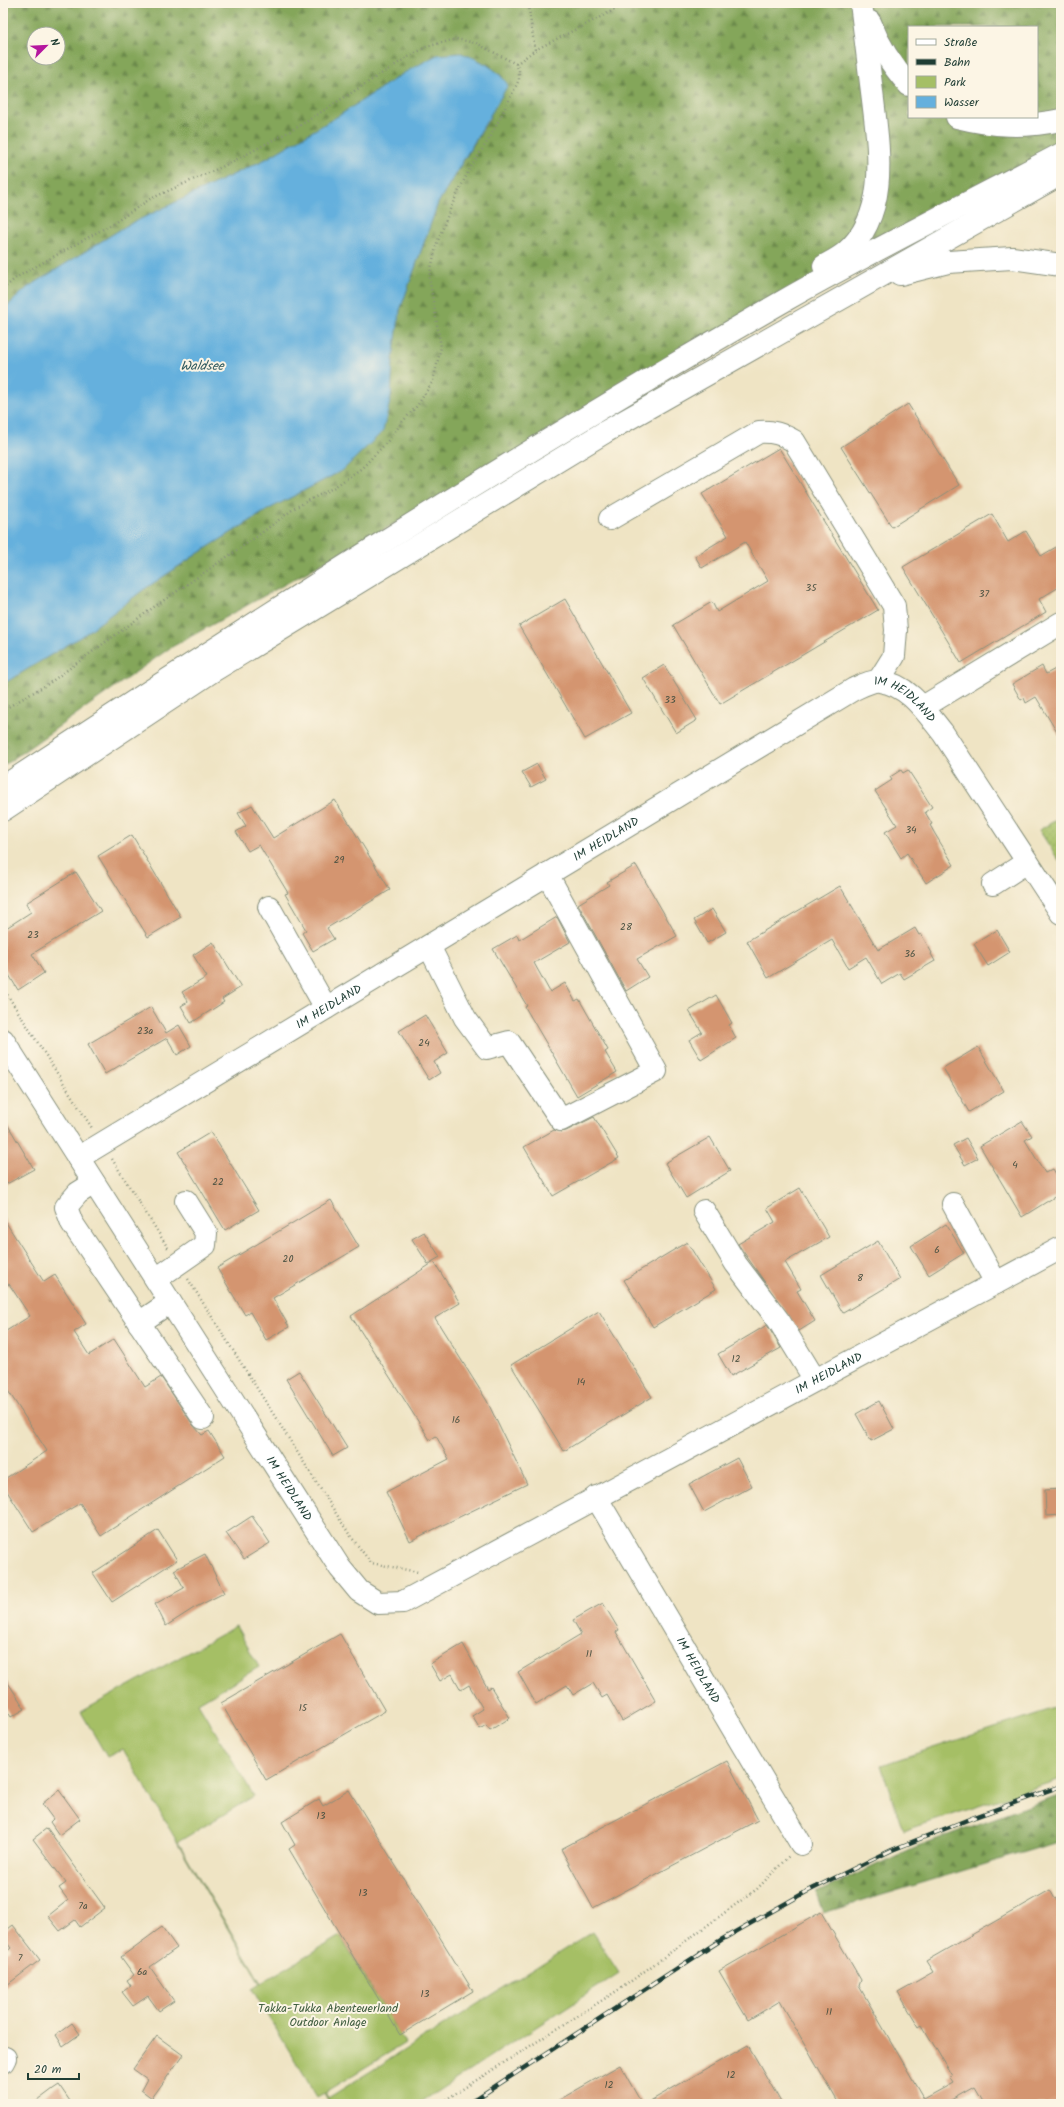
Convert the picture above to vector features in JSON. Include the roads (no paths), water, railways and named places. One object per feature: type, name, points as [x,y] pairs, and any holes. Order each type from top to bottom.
[{"type":"main road","points":[[863,3],[876,39],[894,68],[908,84]]},
{"type":"main road","points":[[789,298],[811,275],[845,253],[858,239],[869,218],[876,197],[880,172],[863,3]]},
{"type":"main road","points":[[961,118],[988,125],[1022,126],[1061,120]]},
{"type":"main road","points":[[3,787],[248,626],[614,401],[789,298],[1061,154]]},
{"type":"main road","points":[[3,810],[211,672],[413,547],[605,432],[1061,174]]},
{"type":"main road","points":[[872,281],[948,262],[1012,258],[1061,265]]},
{"type":"main road","points":[[610,519],[759,432],[771,432],[794,441],[894,606],[896,630],[894,656],[880,680]]},
{"type":"main road","points":[[923,707],[1061,623]]},
{"type":"main road","name":"IM HEIDLAND","points":[[78,1158],[854,689],[880,680],[907,691],[923,707],[943,733],[1061,913]]},
{"type":"main road","points":[[994,884],[1027,862]]},
{"type":"main road","points":[[429,946],[465,1018],[487,1048],[509,1042],[561,1120],[656,1071],[547,874]]},
{"type":"main road","points":[[269,907],[326,1008]]},
{"type":"main road","name":"IM HEIDLAND","points":[[3,1040],[340,1568],[359,1591],[378,1603],[403,1602],[1061,1248]]},
{"type":"main road","points":[[94,1183],[78,1193],[66,1208],[72,1223],[203,1418]]},
{"type":"main road","points":[[156,1279],[199,1251],[205,1245],[207,1239],[206,1234],[186,1201]]},
{"type":"main road","points":[[953,1204],[996,1283]]},
{"type":"main road","points":[[704,1211],[736,1264],[779,1321],[814,1380]]},
{"type":"main road","points":[[140,1323],[170,1302]]},
{"type":"main road","name":"IM HEIDLAND","points":[[596,1497],[801,1844]]},
{"type":"water","name":"Waldsee","points":[[461,53],[488,65],[504,79],[508,85],[438,203],[400,310],[393,359],[391,397],[383,431],[343,470],[269,509],[197,554],[143,590],[85,634],[3,684],[3,310],[27,288],[126,226],[266,159],[340,115],[404,73],[437,55]]},
{"type":"railway","points":[[468,2104],[721,1940],[806,1892],[892,1850],[972,1818],[1061,1786]]},
{"type":"park label","name":"Takka-Tukka Abenteuerland Outdoor Anlage","points":[[328,2015]]}]
